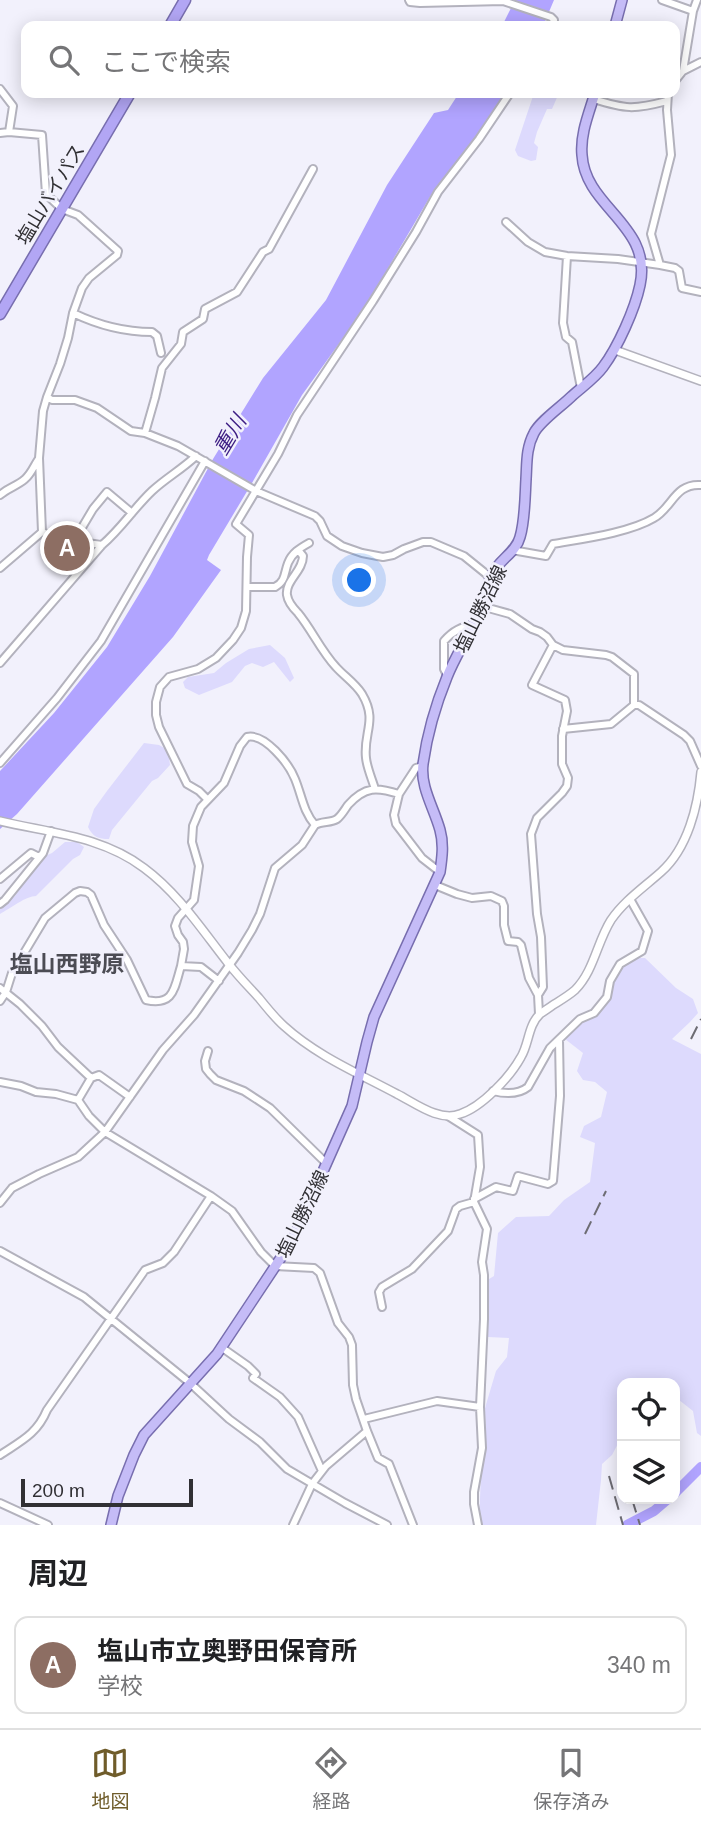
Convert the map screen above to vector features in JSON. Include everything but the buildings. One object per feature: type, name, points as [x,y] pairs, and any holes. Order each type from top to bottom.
[{"type":"highway","points":[[173,21],[185,0]]},
{"type":"highway","name":"塩山バイパス","points":[[0,314],[127,98]]},
{"type":"main road","points":[[616,21],[622,0]]},
{"type":"main road","name":"塩山勝沼線","points":[[111,1525],[122,1486],[144,1434],[221,1347],[292,1241],[352,1106],[374,1017],[440,872],[440,832],[425,790],[423,766],[428,739],[447,676],[481,606],[491,577],[521,536],[527,452],[535,431],[601,369],[615,350],[637,296],[641,282],[641,263],[636,242],[586,175],[582,142],[593,98]]},
{"type":"street","points":[[409,0],[420,4],[506,1],[551,17],[554,21]]},
{"type":"street","points":[[662,0],[693,11]]},
{"type":"street","points":[[683,71],[697,0]]},
{"type":"street","points":[[680,75],[701,62]]},
{"type":"street","points":[[0,89],[13,106],[9,132]]},
{"type":"street","points":[[207,799],[187,784],[159,727],[156,702],[160,687],[169,677],[198,669],[216,658],[241,628],[246,611],[249,535],[236,524],[278,454],[297,415],[373,301],[438,192],[507,98]]},
{"type":"street","points":[[600,98],[631,108],[646,107],[665,98]]},
{"type":"street","points":[[660,265],[651,234],[671,155],[667,98]]},
{"type":"street","points":[[0,134],[9,132],[42,135],[46,194],[62,209],[78,215],[118,251],[82,288],[43,411],[39,458],[42,532]]},
{"type":"street","points":[[145,433],[162,368],[181,344],[183,332],[203,319],[205,309],[237,292],[264,251],[269,249],[313,169]]},
{"type":"street","points":[[506,222],[528,242],[545,252],[675,268],[682,288],[701,292]]},
{"type":"street","points":[[567,256],[563,323],[566,337],[572,342],[581,388]]},
{"type":"street","points":[[73,313],[93,323],[135,332],[152,332],[157,336],[161,353]]},
{"type":"street","points":[[615,350],[701,381]]},
{"type":"street","points":[[47,397],[52,400],[75,400],[105,411],[131,430],[178,446],[256,491],[315,516],[327,536],[342,546],[383,557],[431,542],[464,556],[491,577]]},
{"type":"street","points":[[0,663],[150,492],[181,470],[195,456]]},
{"type":"street","points":[[0,495],[28,477],[39,458]]},
{"type":"street","points":[[0,763],[57,698],[101,641],[205,461]]},
{"type":"street","points":[[512,550],[546,556],[553,544],[634,526],[657,516],[684,488],[701,485]]},
{"type":"street","points":[[74,541],[93,509],[107,492],[132,513]]},
{"type":"street","points":[[42,532],[102,545]]},
{"type":"street","points":[[0,568],[42,532]]},
{"type":"street","points":[[247,587],[279,585],[283,581],[289,561],[298,550],[309,544]]},
{"type":"street","points":[[298,550],[303,556],[303,562],[287,589],[287,598],[336,668],[345,674],[362,694],[370,714],[366,759],[375,789]]},
{"type":"street","points":[[481,606],[510,614],[548,637],[553,645],[563,650],[612,657],[634,674],[634,705]]},
{"type":"street","points":[[447,676],[444,669],[444,641],[465,626],[472,626]]},
{"type":"street","points":[[538,995],[543,987],[541,937],[531,834],[537,818],[562,793],[568,778],[562,764],[563,729],[567,710],[565,701],[532,685],[553,645]]},
{"type":"street","points":[[563,729],[611,724],[634,705],[639,705],[684,735],[690,741],[701,765]]},
{"type":"street","points":[[0,1001],[12,973],[44,918],[75,892],[80,891],[91,895],[104,925],[127,960],[146,1000],[158,1003],[166,1001],[174,989],[184,949],[175,926],[178,918],[194,900],[199,866],[192,842],[192,826],[201,807],[224,783],[244,740],[253,736],[278,753],[294,776],[307,816],[315,825]]},
{"type":"street","name":"塩山勝沼線","points":[[400,794],[416,768],[423,766]]},
{"type":"street","points":[[0,821],[93,842],[130,858],[146,869],[186,909],[229,965],[283,1025],[321,1054],[360,1076],[439,1115],[448,1116],[467,1111],[493,1091],[513,1069],[522,1056],[539,1014],[576,988],[591,965],[607,927],[619,910],[672,860],[691,823],[701,772]]},
{"type":"street","points":[[0,1203],[12,1188],[78,1157],[105,1132],[163,1050],[219,981],[260,914],[275,868],[302,845],[315,825],[338,818],[362,792],[384,789],[400,794],[394,815],[396,824],[422,858],[440,872]]},
{"type":"street","points":[[0,904],[47,846],[51,831]]},
{"type":"street","points":[[0,879],[31,853],[39,857]]},
{"type":"street","points":[[435,885],[472,898],[491,896],[502,901],[508,941],[521,945],[529,978],[538,995],[539,1014]]},
{"type":"street","points":[[493,1091],[503,1094],[528,1087],[550,1048],[580,1019],[594,1013],[607,997],[610,981],[620,964],[642,951],[648,931],[630,899]]},
{"type":"street","points":[[181,966],[201,967],[219,981]]},
{"type":"street","points":[[3,990],[91,1077]]},
{"type":"street","points":[[382,1307],[379,1292],[382,1287],[412,1269],[448,1231],[456,1209],[460,1206],[496,1187],[513,1191],[518,1176],[548,1184],[553,1181],[560,1096],[559,1040]]},
{"type":"street","points":[[208,1051],[206,1069],[216,1080],[244,1091],[270,1108],[327,1164]]},
{"type":"street","points":[[78,1100],[91,1077],[99,1075],[130,1097]]},
{"type":"street","points":[[0,1082],[21,1086],[36,1093],[56,1094],[78,1100],[105,1132],[232,1211],[261,1252],[275,1266],[314,1268],[320,1273],[338,1323],[349,1336],[352,1345],[353,1385],[367,1431],[379,1458],[389,1464],[413,1525]]},
{"type":"street","points":[[448,1116],[478,1135],[480,1167],[474,1200],[487,1229],[482,1262],[482,1448],[474,1492],[478,1525]]},
{"type":"street","points":[[0,1455],[30,1435],[41,1423],[47,1410],[145,1270],[163,1263],[174,1252],[211,1196]]},
{"type":"street","points":[[0,1251],[85,1297],[260,1442],[287,1469],[387,1525]]},
{"type":"street","points":[[221,1347],[248,1366],[256,1374],[253,1378],[280,1396],[298,1418],[322,1471]]},
{"type":"street","points":[[364,1419],[437,1401],[480,1407]]},
{"type":"street","points":[[293,1525],[312,1484],[322,1471],[367,1431]]},
{"type":"street","points":[[0,1503],[48,1525]]},
{"type":"shaded area","points":[[532,98],[557,98],[552,109],[547,109],[537,132],[534,143],[538,147],[536,160],[518,156],[515,150]]},
{"type":"shaded area","points":[[270,645],[285,658],[294,678],[290,682],[274,662],[263,667],[252,663],[245,666],[232,682],[199,695],[185,688],[183,682],[188,677],[214,673],[249,649]]},
{"type":"shaded area","points":[[144,743],[159,745],[168,750],[170,765],[152,781],[112,830],[109,839],[96,837],[88,827],[94,809]]},
{"type":"shaded area","points":[[65,842],[77,842],[84,847],[80,855],[36,896],[23,900],[0,914],[0,907],[15,896],[45,856]]},
{"type":"shaded area","points":[[645,958],[676,988],[693,999],[698,1013],[672,1039],[701,1054],[701,1436],[697,1433],[693,1411],[680,1401],[680,1378],[617,1378],[617,1446],[602,1464],[596,1525],[479,1525],[481,1472],[486,1449],[485,1408],[496,1371],[507,1357],[509,1338],[488,1337],[489,1279],[494,1276],[498,1233],[516,1217],[549,1216],[564,1200],[590,1182],[595,1143],[580,1137],[584,1126],[601,1117],[607,1092],[595,1082],[583,1080],[577,1071],[583,1053],[565,1039],[579,1024],[596,1016],[611,995],[612,981],[625,963]]},
{"type":"water","points":[[515,0],[554,0],[545,21],[504,21]]},
{"type":"water","name":"重川","points":[[456,98],[504,98],[494,115],[434,190],[364,309],[302,395],[209,555],[207,560],[221,570],[173,637],[17,814],[0,829],[0,771],[54,713],[107,647],[150,576],[213,459],[263,378],[326,300],[387,185],[434,113],[448,110]]},
{"type":"waterway","points":[[680,1488],[701,1467]]},
{"type":"waterway","points":[[627,1525],[662,1504]]},
{"type":"railway","points":[[691,1039],[701,1019]]},
{"type":"railway","points":[[585,1234],[606,1191]]},
{"type":"railway","points":[[609,1476],[623,1525]]},
{"type":"railway","points":[[634,1504],[640,1525]]},
{"type":"place","name":"塩山市立奥野田保育所","points":[[67,548]]},
{"type":"district","name":"塩山西野原","points":[[67,964]]}]
